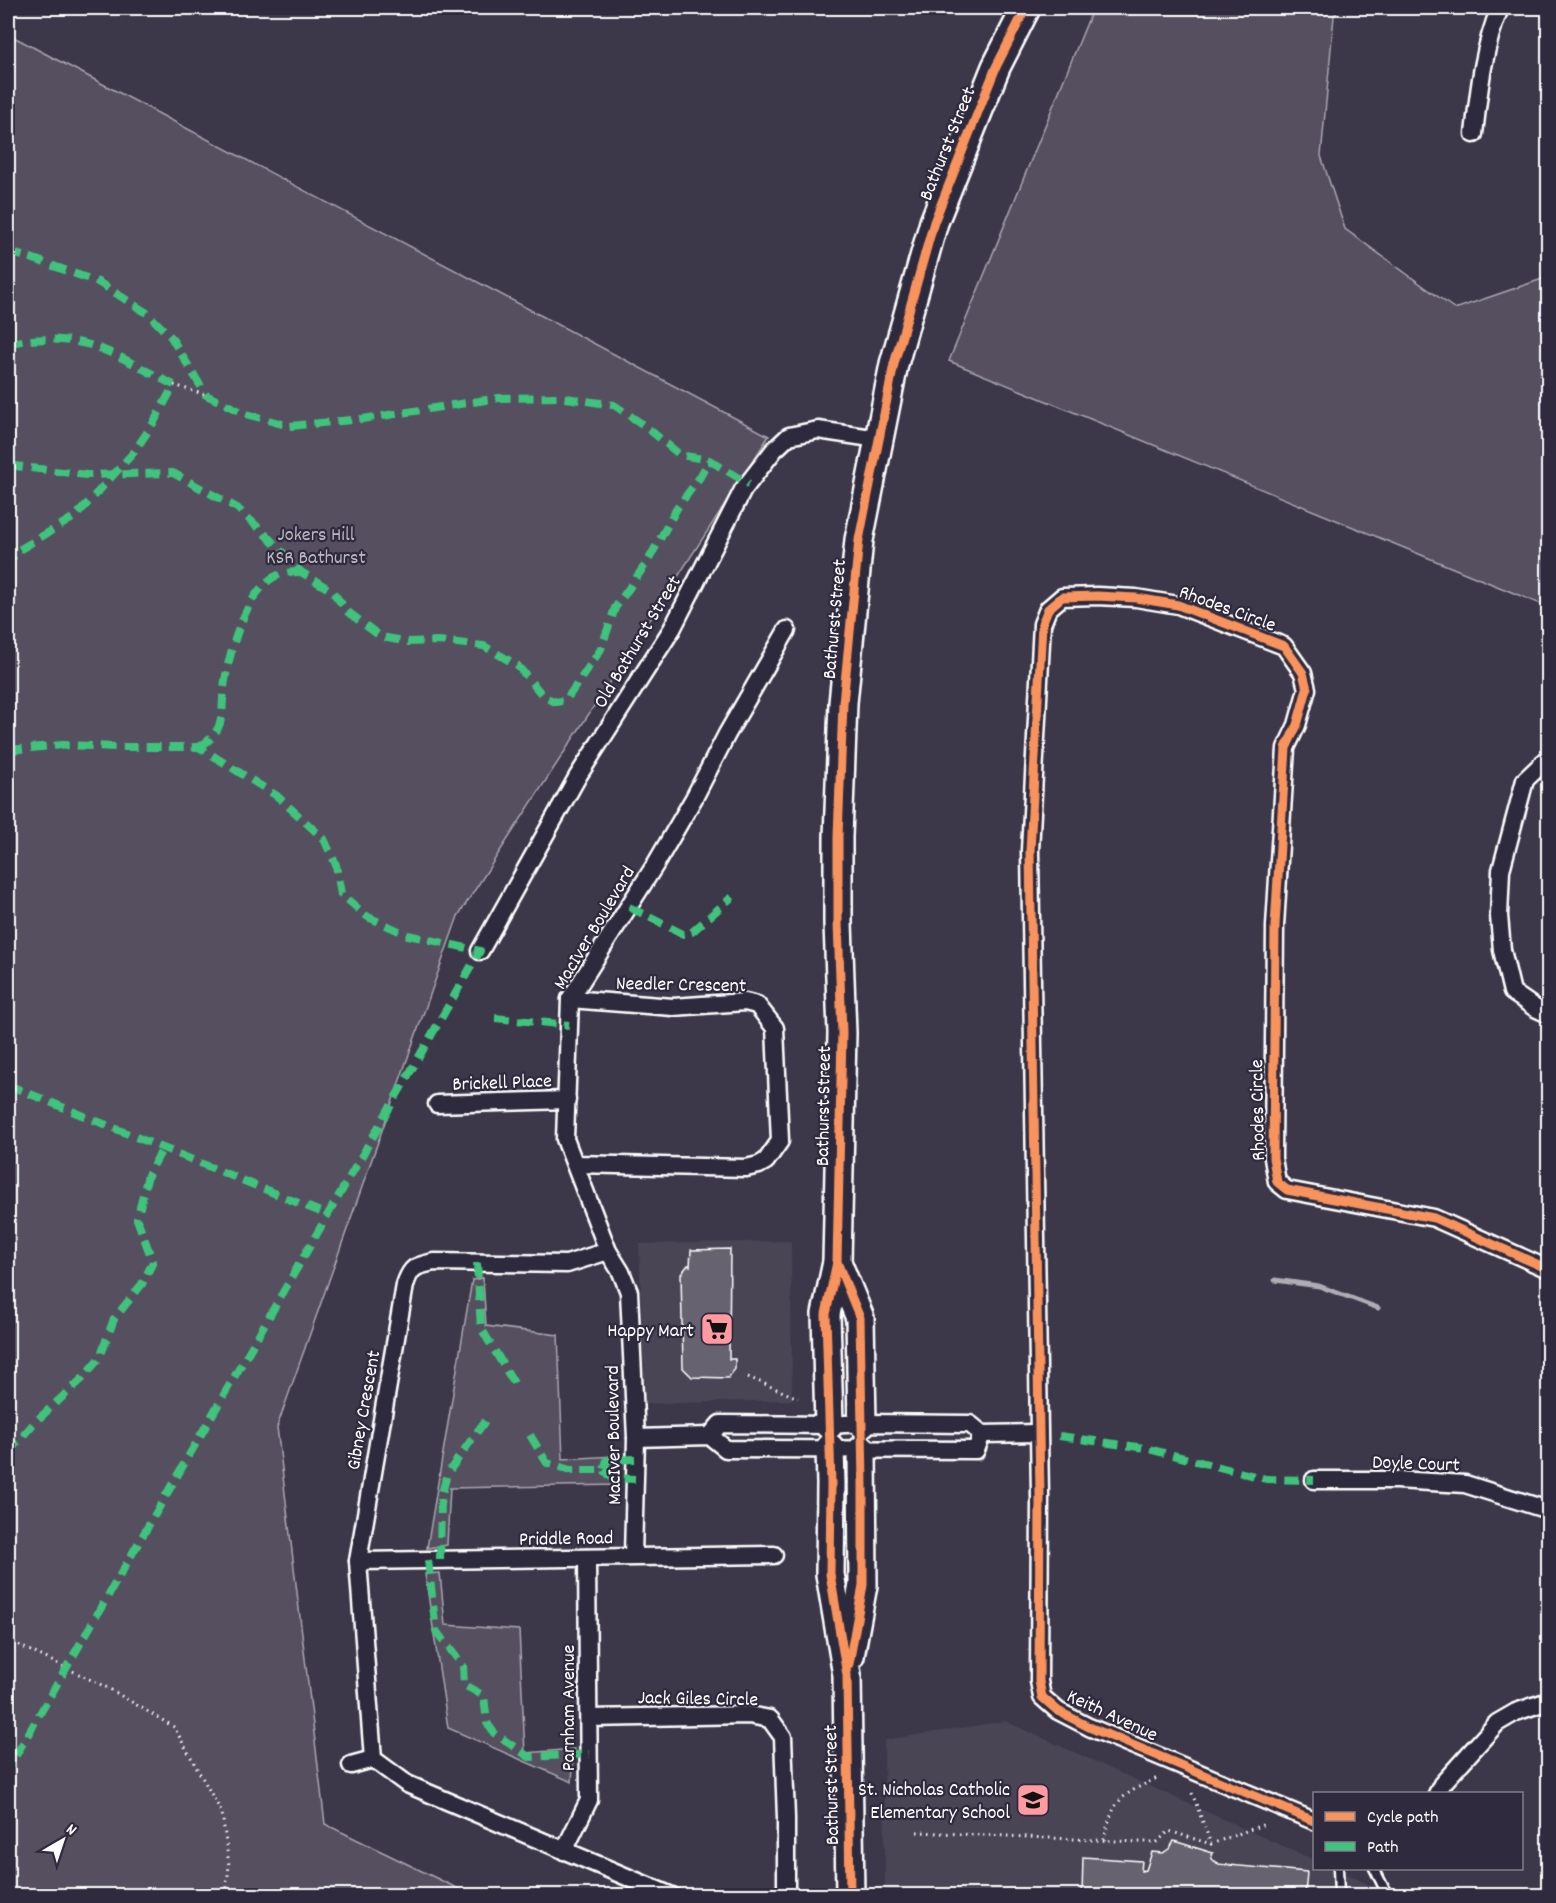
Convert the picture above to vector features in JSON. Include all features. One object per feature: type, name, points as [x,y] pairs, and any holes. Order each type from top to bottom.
[{"type":"main road","name":"Bathurst Street","points":[[850,1896],[847,1675],[830,1574],[831,1484],[826,1314],[837,1262],[842,1033],[838,837],[843,703],[859,540],[894,364],[934,222],[996,67],[1026,8]]},
{"type":"main road","name":"Bathurst Street","points":[[837,1262],[860,1318],[862,1423]]},
{"type":"main road","name":"Bathurst Street","points":[[847,1675],[863,1585],[862,1450]]},
{"type":"street","points":[[1474,134],[1481,78],[1491,29],[1500,8]]},
{"type":"street","name":"Old Bathurst Street","points":[[480,951],[578,776],[672,629],[744,490],[774,450],[789,436],[818,430],[878,439]]},
{"type":"street","name":"Rhodes Circle","points":[[1038,1433],[1030,851],[1042,624],[1048,609],[1062,597],[1137,598],[1178,605],[1284,646],[1303,673],[1307,689],[1297,725],[1286,748],[1275,927],[1273,1158],[1277,1182],[1287,1190],[1434,1218],[1548,1269]]},
{"type":"street","name":"MacIver Boulevard","points":[[633,1556],[636,1438],[629,1292],[621,1272],[608,1251],[565,1139],[570,999],[655,865],[694,798],[727,734],[788,630]]},
{"type":"street","points":[[1548,762],[1544,762],[1525,780],[1501,870],[1499,916],[1502,950],[1512,992],[1548,1014]]},
{"type":"street","name":"Needler Crescent","points":[[570,999],[673,1007],[745,1002],[757,1005],[775,1028],[780,1141],[766,1161],[747,1168],[575,1164]]},
{"type":"street","name":"Brickell Place","points":[[437,1104],[567,1100]]},
{"type":"street","name":"Gibney Crescent","points":[[373,1759],[358,1561],[409,1272],[418,1265],[434,1262],[567,1264],[608,1251]]},
{"type":"street","points":[[636,1438],[710,1436],[726,1449],[829,1437],[862,1423],[970,1424],[982,1434],[1038,1433]]},
{"type":"street","points":[[710,1436],[720,1424],[829,1437],[862,1450],[976,1450],[982,1434]]},
{"type":"street","name":"Keith Avenue","points":[[1038,1433],[1039,1681],[1042,1697],[1058,1711],[1089,1727],[1313,1821]]},
{"type":"street","name":"Doyle Court","points":[[1314,1480],[1395,1480],[1465,1484],[1548,1510]]},
{"type":"street","name":"Priddle Road","points":[[358,1561],[774,1555]]},
{"type":"street","name":"Parnham Avenue","points":[[564,1851],[589,1800],[587,1558]]},
{"type":"street","points":[[1438,1792],[1442,1784],[1497,1723],[1516,1712],[1548,1701]]},
{"type":"street","name":"Jack Giles Circle","points":[[589,1718],[749,1715],[770,1719],[783,1737],[786,1896]]},
{"type":"street","points":[[351,1765],[373,1759],[407,1784],[672,1896]]},
{"type":"lane","points":[[1338,1870],[1339,1896]]},
{"type":"lane","points":[[1375,1870],[1388,1896]]},
{"type":"path","points":[[174,385],[206,395]]},
{"type":"path","points":[[748,1377],[798,1398]]},
{"type":"path","points":[[8,1640],[108,1688],[174,1727],[222,1813],[229,1865],[226,1896]]},
{"type":"path","points":[[1104,1840],[1109,1818],[1116,1802],[1130,1791],[1157,1778]]},
{"type":"path","points":[[1192,1793],[1211,1844]]},
{"type":"path","points":[[917,1832],[1157,1842],[1169,1831],[1211,1844],[1265,1824]]},
{"type":"shaded area","points":[[791,1241],[792,1400],[645,1404],[639,1244]]},
{"type":"shaded area","name":"St. Nicholas Catholic Elementary School","points":[[1005,1721],[1313,1860],[1313,1870],[1335,1870],[1393,1895],[885,1895],[884,1740]]},
{"type":"green space","points":[[1093,8],[1340,8],[1334,16],[1321,156],[1345,229],[1455,309],[1548,277],[1548,607],[949,361]]},
{"type":"green space","name":"Jokers Hill KSR Bathurst","points":[[8,34],[769,436],[458,916],[277,1427],[325,1824],[471,1895],[8,1895]]},
{"type":"green space","points":[[483,1278],[486,1326],[558,1335],[563,1459],[614,1456],[619,1485],[450,1488],[447,1545],[427,1548],[472,1280]]},
{"type":"green space","points":[[440,1573],[445,1625],[519,1630],[525,1753],[574,1749],[572,1782],[448,1728],[425,1574]]},
{"type":"building","points":[[730,1249],[729,1359],[735,1359],[735,1369],[728,1378],[692,1377],[683,1368],[681,1274],[688,1265],[690,1266],[691,1250]]},
{"type":"building","points":[[1174,1841],[1213,1853],[1211,1859],[1217,1864],[1307,1872],[1305,1896],[1082,1896],[1083,1857],[1142,1861],[1141,1871],[1146,1870],[1152,1852],[1163,1853]]},
{"type":"waterway","points":[[1275,1280],[1319,1286],[1378,1308]]},
{"type":"marked path","points":[[8,252],[98,282],[147,313],[171,337],[206,395],[246,414],[290,426],[362,419],[499,398],[559,397],[614,405],[645,426],[680,455],[709,460],[749,484]]},
{"type":"marked path","points":[[8,344],[49,339],[90,345],[122,358],[174,385],[134,452],[76,516],[19,550],[8,563]]},
{"type":"marked path","points":[[8,465],[86,475],[173,473],[237,508],[301,572],[332,591],[348,612],[381,637],[409,642],[439,641],[484,646],[517,665],[544,697],[556,702],[566,700],[601,649],[615,608],[648,561],[677,508],[700,477],[709,460]]},
{"type":"marked path","points":[[199,747],[212,737],[220,724],[229,659],[246,611],[264,585],[274,577],[284,573],[301,572]]},
{"type":"marked path","points":[[8,750],[63,745],[199,747],[277,796],[324,839],[336,865],[341,894],[368,917],[408,935],[480,951],[8,1769]]},
{"type":"marked path","points":[[629,907],[683,934],[692,932],[732,897]]},
{"type":"marked path","points":[[495,1018],[569,1025]]},
{"type":"marked path","points":[[8,1085],[328,1215]]},
{"type":"marked path","points":[[8,1453],[34,1423],[82,1379],[100,1357],[114,1319],[142,1284],[153,1262],[137,1219],[148,1175],[163,1148]]},
{"type":"marked path","points":[[477,1263],[481,1328],[514,1383]]},
{"type":"marked path","points":[[440,1560],[441,1497],[447,1474],[485,1421]]},
{"type":"marked path","points":[[530,1435],[547,1463],[570,1470],[604,1470],[607,1460],[635,1459]]},
{"type":"marked path","points":[[1059,1436],[1145,1448],[1266,1479],[1314,1480]]},
{"type":"marked path","points":[[604,1470],[612,1478],[635,1479]]},
{"type":"marked path","points":[[428,1560],[436,1631],[463,1666],[464,1685],[484,1696],[487,1723],[494,1733],[529,1757],[589,1754]]},
{"type":"cycle path","points":[[850,1896],[847,1675],[830,1574],[831,1484],[826,1314],[837,1262],[842,1033],[838,837],[843,703],[859,540],[894,364],[934,222],[996,67],[1026,8]]},
{"type":"cycle path","points":[[1313,1821],[1089,1727],[1058,1711],[1042,1697],[1039,1681],[1040,1496],[1030,851],[1042,624],[1048,609],[1062,597],[1136,598],[1178,605],[1284,646],[1303,673],[1307,689],[1297,725],[1286,748],[1275,926],[1273,1158],[1277,1182],[1287,1190],[1434,1218],[1548,1269]]},
{"type":"cycle path","points":[[837,1262],[860,1318],[863,1585],[849,1664]]},
{"type":"place","name":"Happy Mart","points":[[717,1329]]},
{"type":"place","name":"St. Nicholas Catholic Elementary School","points":[[1033,1800]]}]
